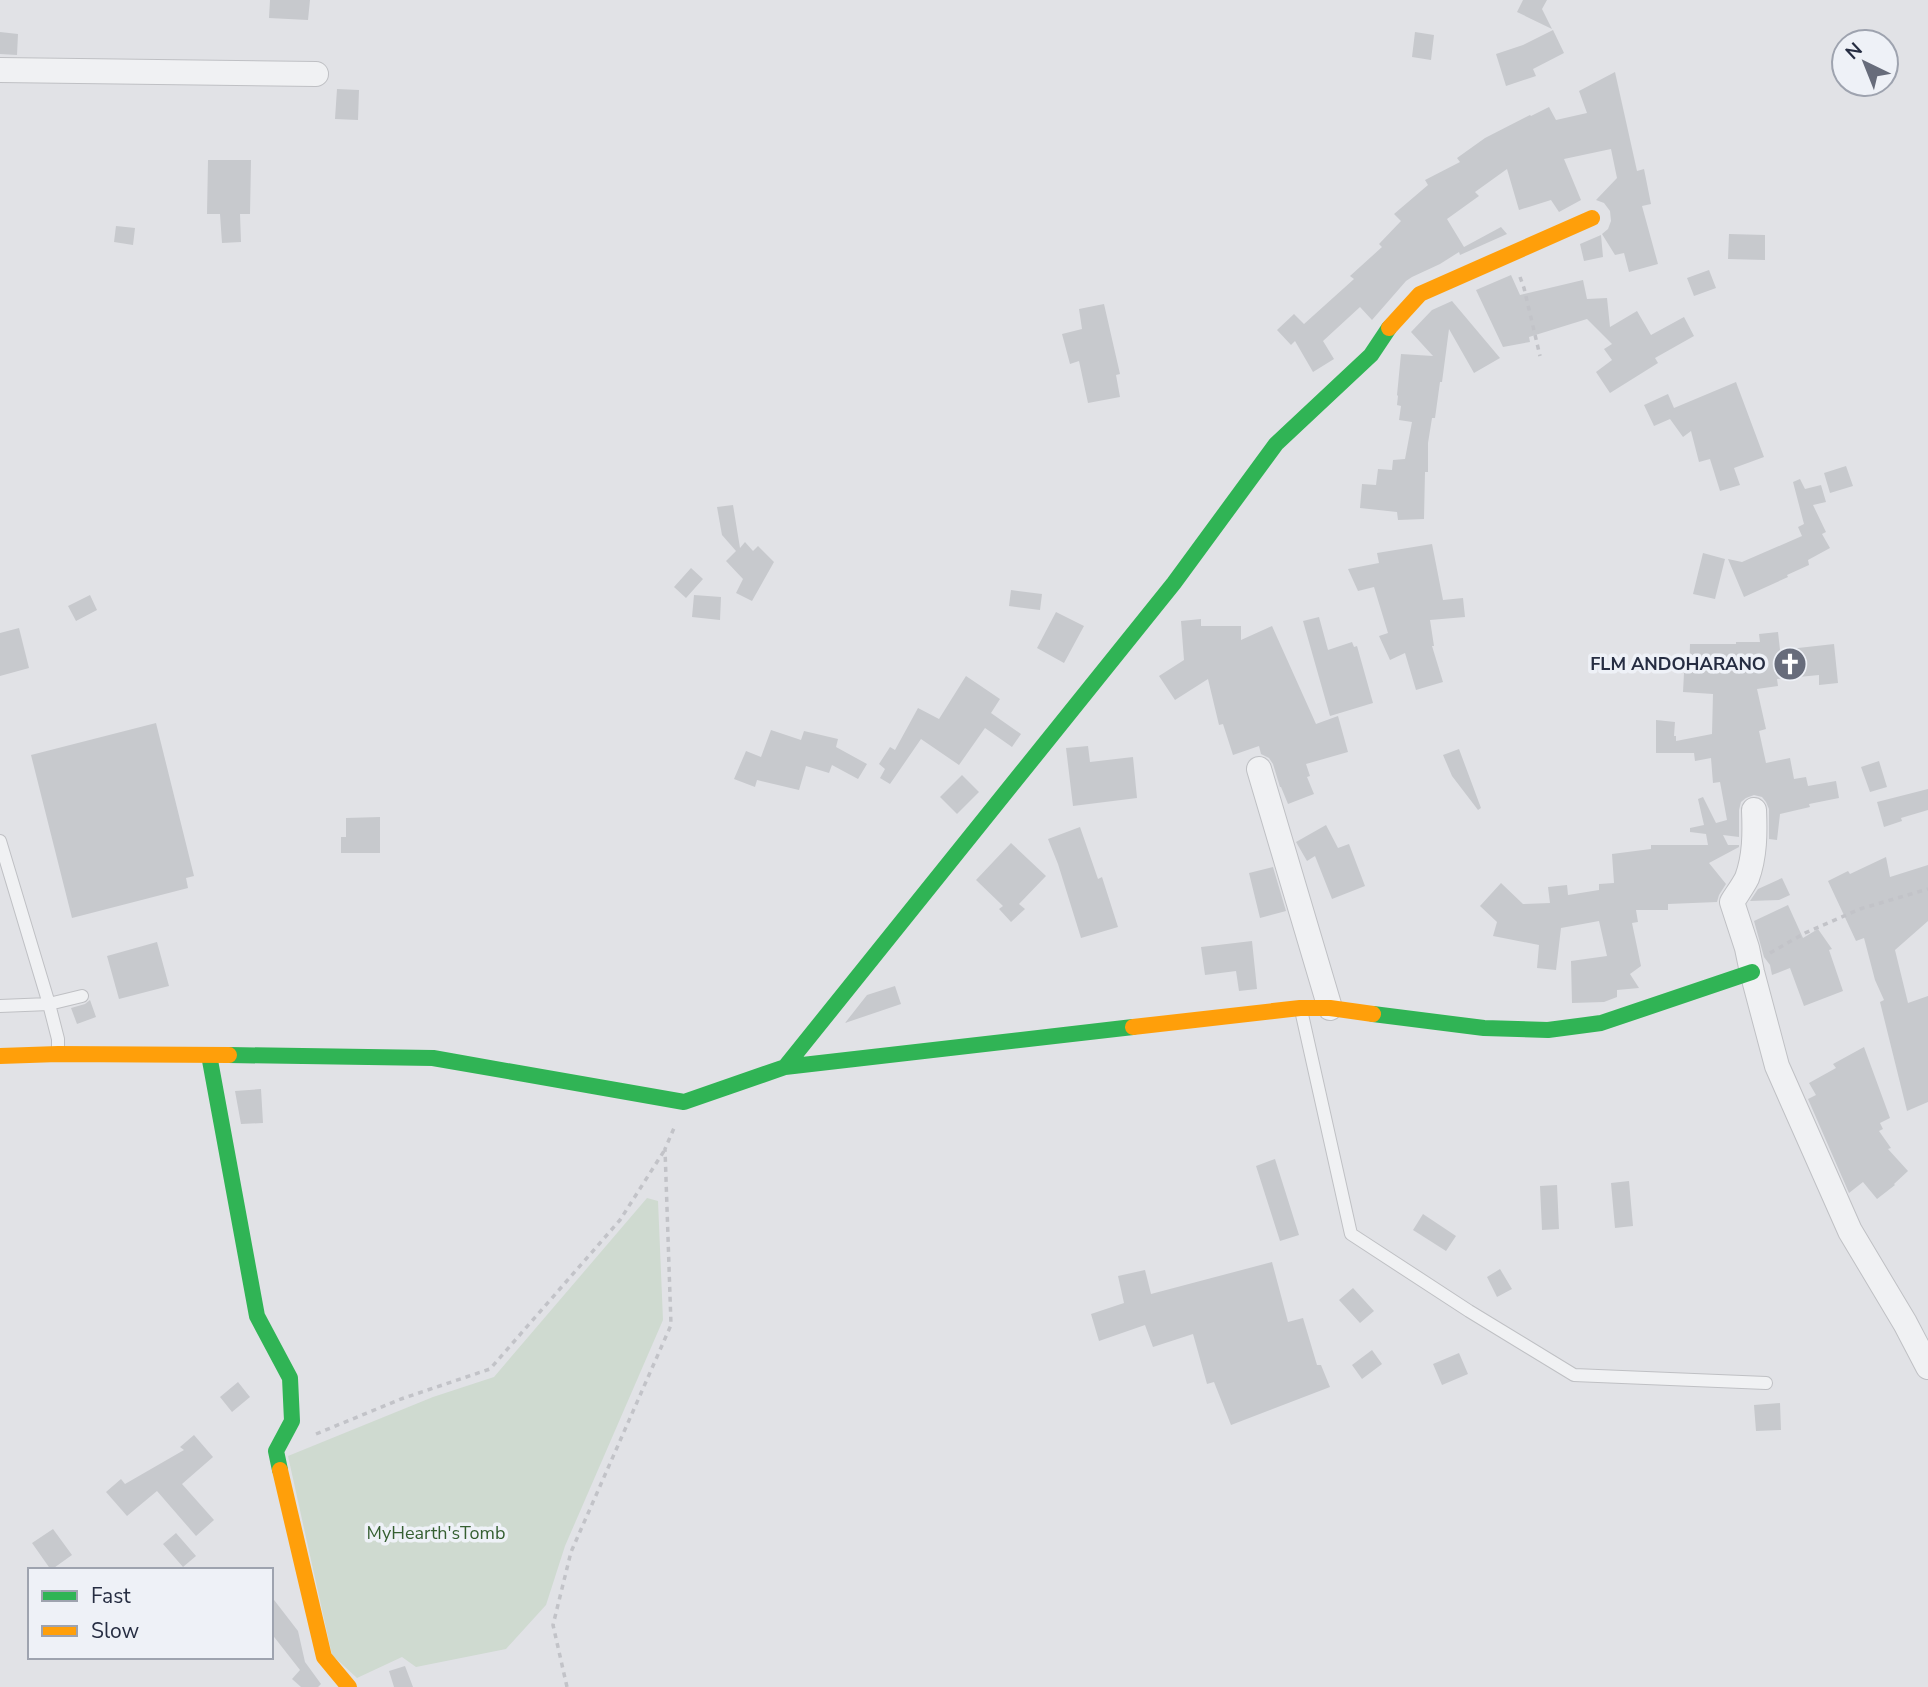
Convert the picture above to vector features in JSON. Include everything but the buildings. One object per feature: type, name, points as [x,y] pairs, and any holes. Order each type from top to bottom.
[{"type":"street","points":[[0,70],[316,74]]},
{"type":"street","points":[[785,1068],[1174,583],[1276,444],[1371,355],[1390,327],[1420,294],[1592,218]]},
{"type":"street","points":[[1259,769],[1330,1008]]},
{"type":"street","points":[[1754,810],[1756,838],[1753,855],[1746,878],[1732,902],[1747,948],[1777,1066],[1850,1231],[1928,1367]]},
{"type":"street","points":[[0,1056],[58,1054],[433,1058],[684,1102],[785,1068],[1300,1008],[1330,1008],[1485,1028],[1548,1030],[1601,1023],[1752,972]]},
{"type":"street","points":[[209,1055],[257,1316],[290,1378],[292,1421],[276,1451],[324,1657],[349,1687]]},
{"type":"lane","points":[[0,841],[50,1004],[58,1039],[58,1054]]},
{"type":"lane","points":[[0,1006],[50,1004],[82,996]]},
{"type":"lane","points":[[1300,1008],[1351,1234],[1574,1376],[1766,1383]]},
{"type":"path","points":[[1510,255],[1524,288],[1540,356]]},
{"type":"path","points":[[1752,972],[1764,957],[1805,933],[1860,909],[1928,889]]},
{"type":"path","points":[[313,1435],[401,1399],[490,1369],[620,1220],[665,1149],[684,1102]]},
{"type":"path","points":[[567,1687],[553,1625],[571,1552],[671,1325],[665,1149]]},
{"type":"green space","name":"MyHearth'sTomb","points":[[647,1198],[658,1201],[663,1320],[565,1546],[546,1605],[506,1649],[416,1667],[402,1657],[357,1678],[332,1655],[288,1456],[433,1397],[494,1377]]},
{"type":"traffic: fast","points":[[785,1067],[1174,583],[1276,444],[1371,355],[1389,328]]},
{"type":"traffic: fast","points":[[1373,1014],[1484,1028],[1548,1030],[1601,1023],[1752,972]]},
{"type":"traffic: fast","points":[[229,1055],[433,1058],[684,1102],[785,1067],[1133,1027]]},
{"type":"traffic: fast","points":[[209,1055],[257,1316],[290,1378],[292,1421],[276,1451],[280,1470]]},
{"type":"traffic: slow","points":[[1389,328],[1420,294],[1592,218]]},
{"type":"traffic: slow","points":[[1133,1027],[1300,1008],[1330,1008],[1373,1014]]},
{"type":"traffic: slow","points":[[0,1056],[229,1055]]},
{"type":"traffic: slow","points":[[280,1470],[324,1657],[349,1687]]},
{"type":"place","name":"FLM ANDOHARANO","points":[[1790,664]]}]
